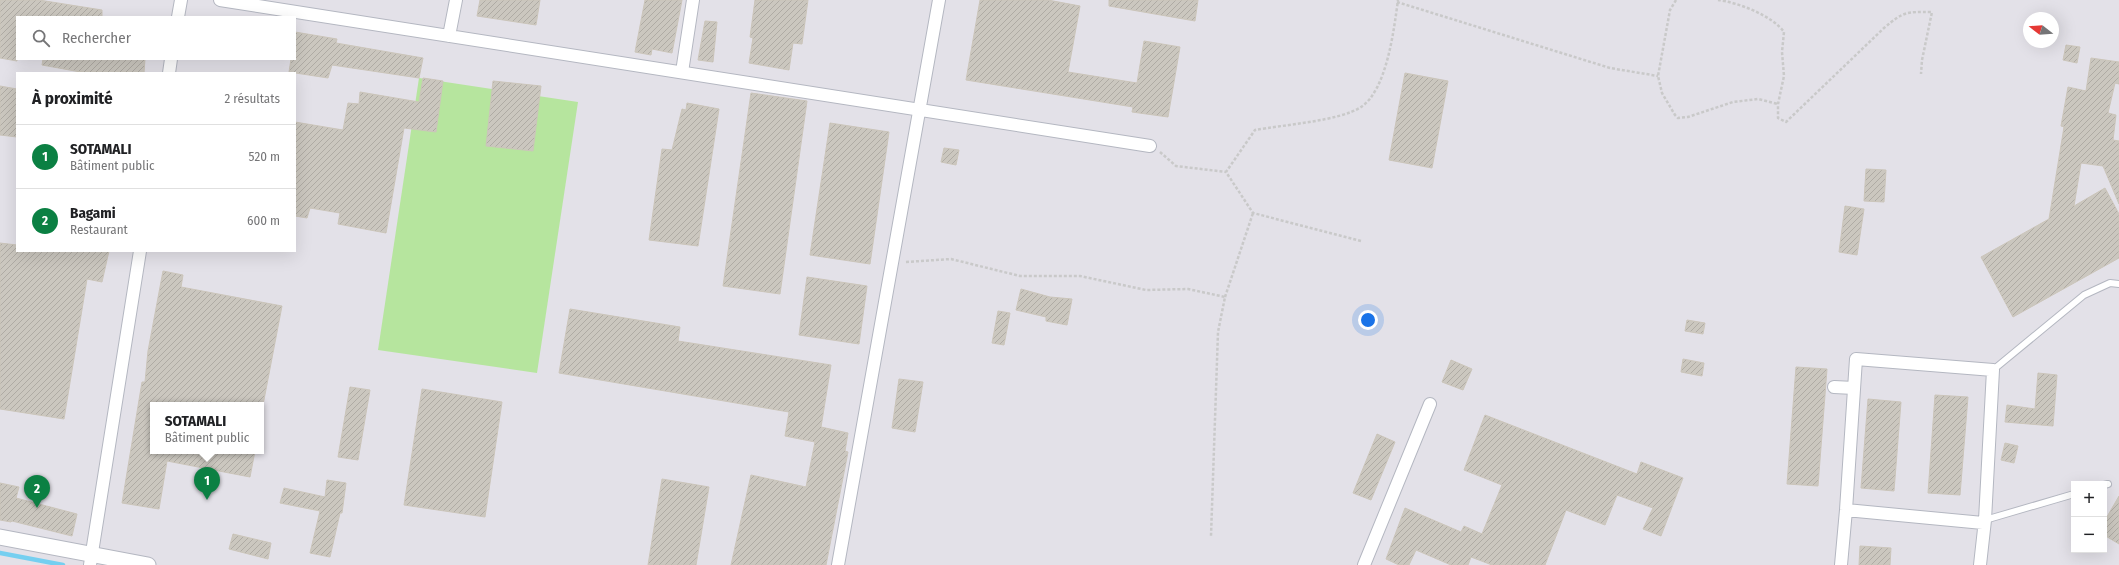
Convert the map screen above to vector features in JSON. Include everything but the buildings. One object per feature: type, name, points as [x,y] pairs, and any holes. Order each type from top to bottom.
[{"type":"street","points":[[178,16],[181,0]]},
{"type":"street","points":[[220,0],[1150,146]]},
{"type":"street","points":[[449,36],[456,0]]},
{"type":"street","points":[[682,72],[693,0]]},
{"type":"street","points":[[838,565],[939,0]]},
{"type":"street","points":[[169,72],[171,60]]},
{"type":"street","points":[[91,559],[140,252]]},
{"type":"street","points":[[1841,565],[1856,359],[1993,370],[1980,565]]},
{"type":"street","points":[[1834,387],[1854,388]]},
{"type":"street","points":[[1364,565],[1430,404]]},
{"type":"street","points":[[1846,510],[1984,522]]},
{"type":"street","points":[[0,536],[91,559],[148,565]]},
{"type":"lane","points":[[1993,370],[2084,295],[2110,283],[2119,284]]},
{"type":"lane","points":[[1984,522],[2071,495]]},
{"type":"path","points":[[1676,0],[1670,10],[1658,76],[1662,93],[1675,115],[1678,118],[1688,117],[1733,102],[1758,99],[1778,104]]},
{"type":"path","points":[[1718,0],[1731,2],[1778,23],[1784,32],[1782,52],[1784,76],[1778,104],[1778,118],[1786,122],[1884,28],[1898,16],[1906,12],[1932,12],[1922,60],[1921,74]]},
{"type":"path","points":[[1226,172],[1255,130],[1344,115],[1362,106],[1374,91],[1387,65],[1397,1],[1610,68],[1658,76]]},
{"type":"path","points":[[1150,146],[1176,166],[1226,172],[1253,213],[1361,241]]},
{"type":"path","points":[[1211,536],[1218,332],[1225,297],[1253,213]]},
{"type":"path","points":[[892,263],[951,259],[1020,276],[1080,276],[1146,290],[1188,288],[1225,297]]},
{"type":"shaded area","points":[[0,0],[2119,0],[2119,565],[0,565]]},
{"type":"green space","points":[[419,78],[578,102],[537,373],[378,350]]},
{"type":"waterway","points":[[0,553],[63,565]]},
{"type":"place","name":"SOTAMALI","points":[[207,500]]},
{"type":"place","name":"Bagami","points":[[37,508]]}]
